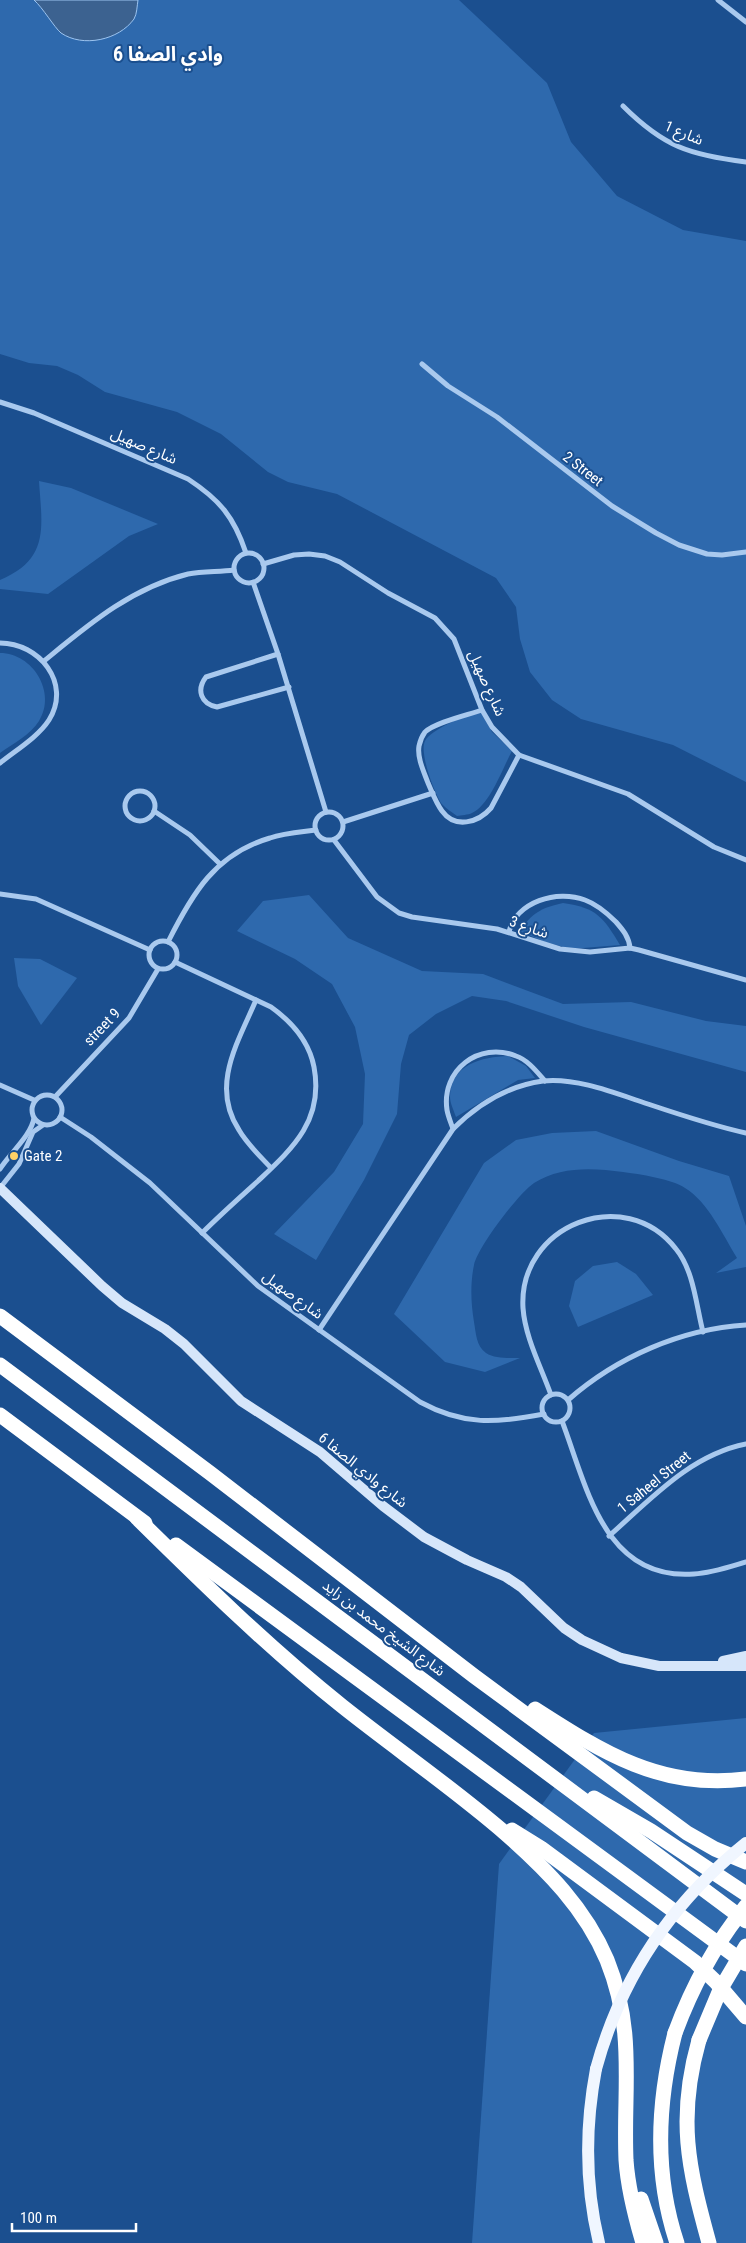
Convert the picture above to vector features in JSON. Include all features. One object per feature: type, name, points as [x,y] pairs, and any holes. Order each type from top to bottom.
[{"type":"highway","points":[[0,1316],[218,1479],[474,1676],[687,1833],[715,1849],[746,1862]]},
{"type":"highway","name":"شارع الشيخ محمد بن زايد","points":[[0,1365],[553,1776],[746,1922]]},
{"type":"highway","points":[[0,1415],[137,1518],[295,1631],[746,1964]]},
{"type":"highway","points":[[137,1518],[221,1600],[316,1683],[472,1805],[551,1875],[568,1894],[596,1937],[615,1983],[626,2032],[628,2058],[626,2126],[628,2182],[643,2243]]},
{"type":"highway","points":[[474,1676],[512,1694],[590,1744],[631,1764],[667,1775],[697,1780],[746,1779]]},
{"type":"highway","points":[[553,1776],[633,1819],[746,1894]]},
{"type":"highway","points":[[472,1805],[541,1848],[672,1944],[716,1982],[746,2017]]},
{"type":"highway","points":[[676,2243],[660,2162],[662,2097],[667,2064],[675,2033],[708,1960],[746,1906]]},
{"type":"highway","points":[[709,2243],[694,2188],[686,2138],[688,2089],[699,2040],[720,1990],[746,1946]]},
{"type":"highway","points":[[626,2126],[641,2199],[656,2243]]},
{"type":"main road","points":[[599,2243],[590,2193],[587,2151],[589,2110],[596,2069],[616,2010],[635,1970],[649,1947],[682,1905],[720,1866],[746,1843]]},
{"type":"street","points":[[718,0],[746,22]]},
{"type":"street","name":"شارع 1","points":[[623,106],[650,132],[675,146],[701,155],[746,162]]},
{"type":"street","name":"2 Street","points":[[422,364],[448,386],[497,417],[612,506],[656,533],[678,545],[707,554],[722,555],[746,552]]},
{"type":"street","name":"شارع صهيل","points":[[0,402],[34,413],[188,479],[203,489],[228,514],[238,529],[246,553]]},
{"type":"street","points":[[246,553],[255,554],[263,564],[260,577],[253,582],[239,579],[234,570],[236,561],[246,553]]},
{"type":"street","name":"شارع صهيل","points":[[263,564],[294,555],[325,556],[340,562],[388,593],[435,618],[454,639],[482,710],[492,727],[519,755],[628,794],[714,847],[746,860]]},
{"type":"street","points":[[44,661],[102,614],[150,587],[190,574],[234,570]]},
{"type":"street","points":[[253,582],[278,654],[326,812]]},
{"type":"street","points":[[0,643],[25,648],[44,661],[50,670],[57,691],[53,712],[41,730],[0,763]]},
{"type":"street","points":[[278,654],[206,677],[200,689],[201,696],[210,706],[217,707],[288,687]]},
{"type":"street","points":[[482,710],[432,728],[421,739],[419,755],[432,793],[442,812],[450,819],[468,822],[477,820],[491,808],[519,755]]},
{"type":"street","points":[[142,792],[154,801],[154,811],[152,815],[144,820],[134,820],[127,814],[125,805],[129,796],[133,793],[142,792]]},
{"type":"street","points":[[343,822],[432,793]]},
{"type":"street","points":[[154,811],[190,835],[220,864]]},
{"type":"street","points":[[326,812],[338,815],[343,822],[343,831],[334,840],[325,840],[316,830],[318,817],[326,812]]},
{"type":"street","points":[[168,942],[193,897],[208,876],[220,864],[235,853],[259,841],[316,830]]},
{"type":"street","name":"3 شارع","points":[[334,840],[377,897],[399,913],[412,917],[509,932],[545,946],[575,952],[605,952],[630,948],[746,980]]},
{"type":"street","points":[[0,894],[36,899],[150,950]]},
{"type":"street","points":[[509,932],[516,916],[526,907],[540,900],[569,896],[585,900],[613,920],[627,935],[630,948]]},
{"type":"street","points":[[168,942],[177,953],[176,962],[168,969],[158,969],[151,963],[150,950],[155,943],[168,942]]},
{"type":"street","points":[[176,962],[256,1000],[282,1015],[302,1036],[308,1048],[315,1076],[314,1105],[303,1134],[284,1157],[202,1233]]},
{"type":"street","name":"street 9","points":[[55,1096],[129,1018],[158,969]]},
{"type":"street","points":[[256,1000],[229,1062],[225,1091],[232,1119],[240,1132],[271,1168]]},
{"type":"street","points":[[454,1128],[447,1111],[447,1092],[454,1075],[466,1061],[482,1053],[502,1052],[518,1056],[545,1081]]},
{"type":"street","points":[[319,1330],[454,1128],[480,1105],[495,1096],[528,1084],[545,1081],[587,1085],[746,1133]]},
{"type":"street","points":[[0,1085],[34,1100]]},
{"type":"street","points":[[9,1176],[0,1169],[10,1153],[33,1132],[43,1125],[53,1124],[60,1117],[61,1104],[55,1096],[41,1095],[34,1100],[31,1109],[34,1118],[43,1125]]},
{"type":"street","name":"شارع صهيل","points":[[60,1117],[91,1137],[150,1183],[258,1286],[420,1402],[448,1415],[472,1421],[496,1422],[544,1414]]},
{"type":"street","points":[[0,1188],[19,1164],[34,1118]]},
{"type":"street","name":"شارع وادي الصفا 6","points":[[0,1188],[122,1303],[165,1329],[201,1360],[241,1401],[320,1452],[383,1506],[424,1537],[452,1553],[506,1577],[521,1588],[564,1628],[601,1650],[640,1663],[669,1667],[746,1666]]},
{"type":"street","points":[[551,1395],[526,1327],[523,1295],[530,1268],[545,1244],[559,1232],[575,1223],[611,1216],[630,1219],[647,1225],[663,1235],[676,1248],[686,1264],[702,1332]]},
{"type":"street","points":[[568,1400],[611,1367],[646,1350],[702,1332],[746,1325]]},
{"type":"street","points":[[560,1394],[568,1400],[570,1405],[569,1414],[562,1421],[550,1421],[542,1410],[544,1401],[551,1395],[560,1394]]},
{"type":"street","points":[[562,1421],[593,1503],[609,1536],[630,1558],[659,1572],[693,1574],[746,1562]]},
{"type":"street","name":"1 Saheel Street","points":[[609,1536],[685,1470],[719,1452],[746,1444]]},
{"type":"street","name":"شارع وادي الصفا 6","points":[[698,1667],[746,1656]]},
{"type":"shaded area","points":[[0,0],[459,0],[547,83],[571,142],[617,196],[683,230],[746,241],[746,782],[673,745],[581,719],[552,700],[530,672],[520,639],[516,607],[496,578],[337,494],[288,482],[268,472],[221,434],[177,412],[105,392],[78,375],[57,366],[29,363],[0,354]]},
{"type":"shaded area","points":[[34,0],[138,0],[135,17],[127,26],[110,37],[90,41],[70,38],[61,33]]},
{"type":"shaded area","points":[[39,481],[71,488],[158,524],[129,536],[48,594],[0,589],[0,580],[16,572],[28,562],[35,552],[41,527]]},
{"type":"shaded area","points":[[0,653],[12,655],[32,667],[39,676],[45,699],[44,710],[35,726],[0,753]]},
{"type":"shaded area","points":[[479,709],[492,732],[512,751],[485,802],[472,813],[457,816],[443,805],[438,798],[428,772],[424,754],[425,741],[434,732],[449,723]]},
{"type":"shaded area","points":[[309,895],[348,938],[422,971],[483,974],[563,1004],[631,1002],[706,1021],[746,1026],[746,1072],[584,1027],[506,1001],[472,996],[436,1014],[409,1035],[401,1064],[397,1114],[364,1180],[316,1260],[274,1234],[334,1172],[363,1124],[365,1074],[355,1027],[332,984],[295,959],[237,931],[263,901]]},
{"type":"shaded area","points":[[563,903],[584,908],[598,915],[609,927],[620,945],[571,949],[545,942],[519,931],[538,912]]},
{"type":"shaded area","points":[[14,958],[40,959],[77,978],[41,1025],[18,986]]},
{"type":"shaded area","points":[[508,1056],[526,1066],[535,1078],[518,1080],[456,1117],[450,1097],[456,1077],[470,1064],[488,1058]]},
{"type":"shaded area","points":[[596,1131],[679,1161],[729,1176],[746,1226],[746,1267],[716,1273],[737,1258],[708,1210],[693,1194],[679,1185],[655,1177],[589,1169],[566,1171],[544,1177],[527,1189],[499,1221],[477,1257],[472,1279],[473,1315],[480,1347],[490,1355],[503,1358],[520,1358],[485,1372],[445,1362],[394,1314],[484,1163],[516,1140],[552,1133]]},
{"type":"shaded area","points":[[617,1262],[636,1274],[653,1295],[578,1327],[569,1306],[575,1281],[593,1266]]},
{"type":"shaded area","points":[[746,1718],[746,2243],[472,2243],[499,1864],[594,1733]]},
{"type":"place","name":"Gate 2","points":[[14,1156]]},
{"type":"district","name":"وادي الصفا 6","points":[[168,54]]}]
